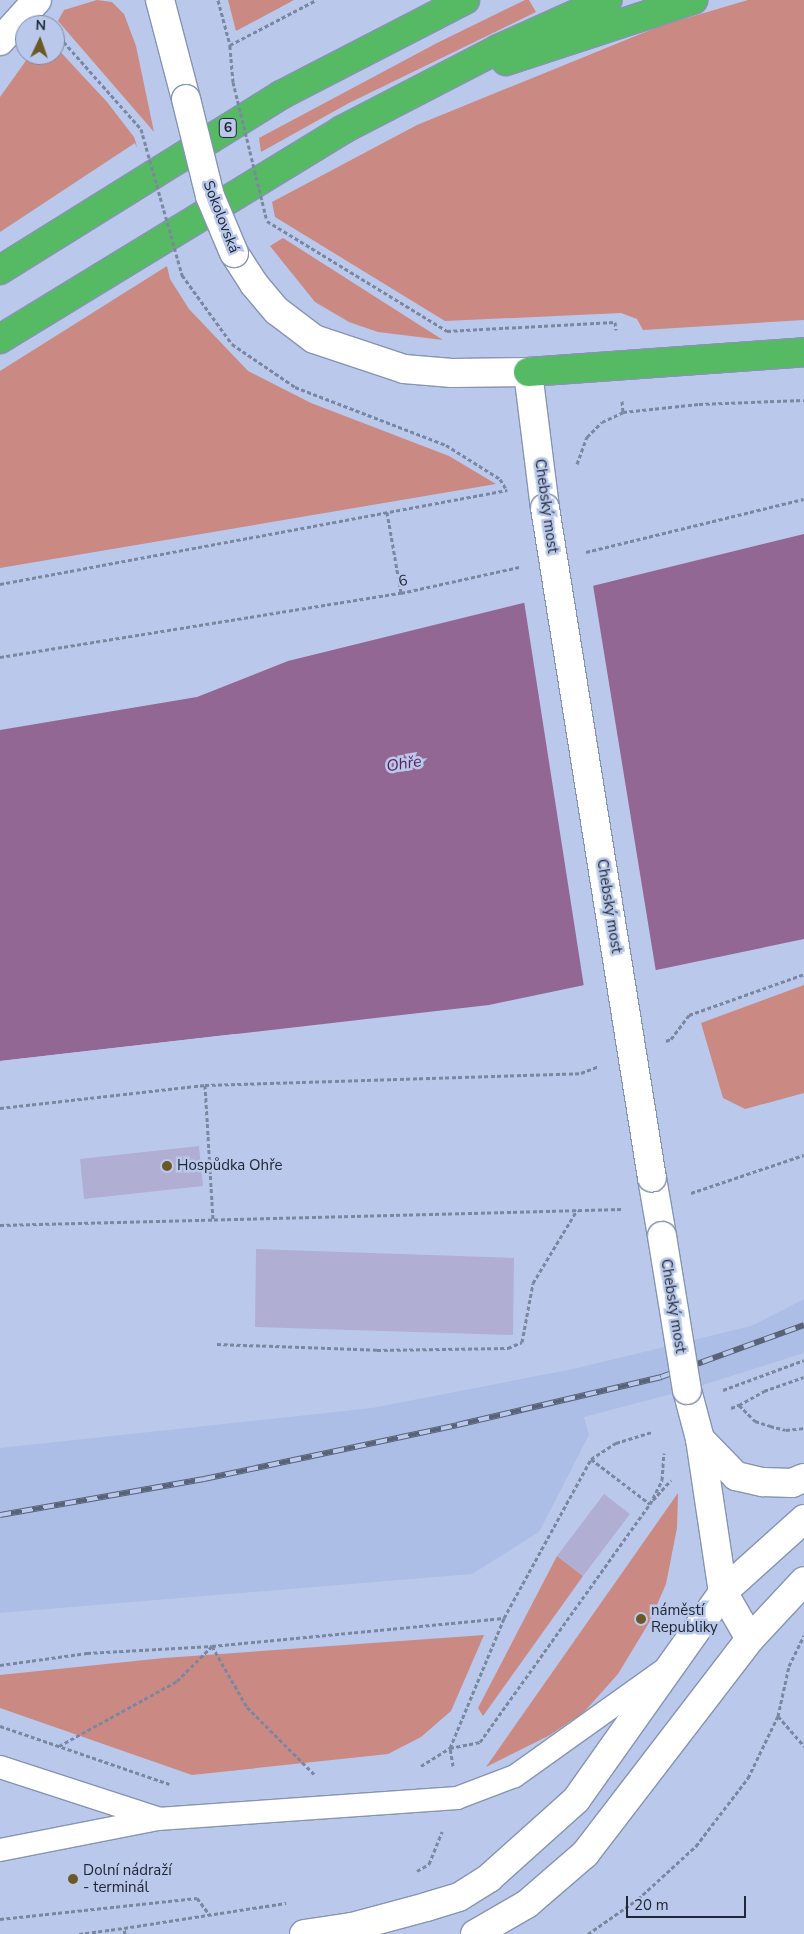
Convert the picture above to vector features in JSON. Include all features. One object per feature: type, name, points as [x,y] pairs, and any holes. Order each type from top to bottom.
[{"type":"highway","name":"6","points":[[0,270],[281,95],[465,0]]},
{"type":"highway","points":[[0,339],[342,130],[428,84],[607,0]]},
{"type":"highway","points":[[428,84],[551,48],[693,0]]},
{"type":"highway","points":[[528,372],[804,352]]},
{"type":"street","points":[[0,41],[37,0]]},
{"type":"street","name":"Sokolovská","points":[[160,0],[210,196],[234,253],[254,284],[277,310],[314,339],[404,370],[452,373],[528,372]]},
{"type":"street","name":"Chebský most","points":[[528,372],[545,508],[654,1191],[687,1390],[700,1439],[723,1592]]},
{"type":"street","name":"Chebský most","points":[[700,1439],[736,1476],[763,1482],[792,1483],[804,1478]]},
{"type":"street","points":[[304,1934],[352,1927],[460,1897],[489,1878],[576,1800],[723,1592],[804,1519]]},
{"type":"street","points":[[475,1934],[527,1904],[585,1854],[750,1639],[804,1581]]},
{"type":"street","points":[[723,1592],[750,1639]]},
{"type":"lane","points":[[0,1850],[158,1819],[456,1798],[515,1776],[670,1666]]},
{"type":"lane","points":[[0,1767],[158,1819]]},
{"type":"path","points":[[218,0],[230,45],[232,82],[267,222],[446,331],[615,322],[623,412]]},
{"type":"path","points":[[230,45],[316,0]]},
{"type":"path","points":[[0,584],[507,490],[500,479],[446,445],[295,387],[232,344],[182,275],[141,129],[65,43]]},
{"type":"path","points":[[575,472],[587,437],[602,422],[623,412],[699,404],[804,400]]},
{"type":"path","points":[[580,553],[804,500]]},
{"type":"path","points":[[387,512],[400,593]]},
{"type":"path","name":"6","points":[[0,657],[400,593],[524,566]]},
{"type":"path","points":[[662,1042],[671,1039],[689,1015],[804,974]]},
{"type":"path","points":[[0,1108],[205,1085],[581,1073],[608,1063]]},
{"type":"path","points":[[205,1085],[213,1220]]},
{"type":"path","points":[[0,1225],[626,1209],[654,1191],[804,1155]]},
{"type":"path","points":[[217,1344],[377,1350],[495,1350],[522,1342],[525,1336],[532,1283],[577,1210]]},
{"type":"path","points":[[718,1392],[804,1360]]},
{"type":"path","points":[[731,1408],[764,1391],[804,1377]]},
{"type":"path","points":[[738,1405],[755,1421],[786,1430],[804,1428]]},
{"type":"path","points":[[413,1874],[429,1864],[456,1798],[450,1748],[504,1618],[591,1459],[616,1443],[651,1432]]},
{"type":"path","points":[[413,1767],[423,1766],[450,1748],[480,1742],[650,1504],[662,1480],[663,1445]]},
{"type":"path","points":[[591,1459],[650,1504]]},
{"type":"path","points":[[0,1665],[87,1653],[212,1646],[504,1618]]},
{"type":"path","points":[[588,1934],[638,1899],[696,1846],[748,1778],[778,1716],[789,1666],[804,1635]]},
{"type":"path","points":[[58,1746],[178,1681],[212,1646]]},
{"type":"path","points":[[212,1646],[247,1708],[316,1777]]},
{"type":"path","points":[[778,1716],[804,1746]]},
{"type":"path","points":[[0,1726],[131,1772],[178,1785]]},
{"type":"path","points":[[307,1778],[326,1776]]},
{"type":"path","points":[[0,1919],[197,1898],[210,1915]]},
{"type":"path","points":[[79,1934],[296,1901]]},
{"type":"path","points":[[124,1928],[125,1934]]},
{"type":"shaded area","points":[[97,0],[112,2],[124,14],[136,46],[154,132],[65,29],[65,15],[61,15],[64,10]]},
{"type":"shaded area","points":[[228,0],[294,0],[236,31]]},
{"type":"shaded area","points":[[525,0],[529,0],[536,12],[349,103],[261,152],[259,138],[437,43]]},
{"type":"shaded area","points":[[748,0],[804,0],[804,320],[643,330],[637,319],[621,313],[445,321],[275,217],[272,202],[417,125],[660,26]]},
{"type":"shaded area","points":[[65,57],[107,102],[134,137],[137,148],[135,143],[0,232],[0,97],[23,65],[65,65]]},
{"type":"shaded area","points":[[283,238],[443,340],[378,332],[349,322],[315,302],[270,246]]},
{"type":"shaded area","points":[[167,266],[170,279],[189,309],[248,371],[311,403],[449,456],[496,484],[0,568],[0,371]]},
{"type":"shaded area","points":[[804,985],[804,1093],[745,1109],[723,1098],[701,1023]]},
{"type":"shaded area","points":[[804,1299],[804,1353],[687,1390],[584,1417],[589,1435],[539,1532],[472,1574],[0,1613],[0,1448],[372,1408],[573,1369],[751,1326]]},
{"type":"shaded area","points":[[678,1493],[677,1528],[666,1584],[650,1621],[618,1674],[584,1712],[550,1735],[486,1767]]},
{"type":"shaded area","points":[[557,1556],[583,1576],[483,1716],[478,1708]]},
{"type":"shaded area","points":[[484,1635],[451,1711],[421,1737],[388,1754],[192,1775],[0,1708],[0,1675],[164,1658]]},
{"type":"water","name":"Ohře","points":[[804,534],[804,939],[489,1005],[0,1061],[0,730],[197,697],[288,661]]},
{"type":"pier","points":[[593,585],[656,972],[584,987],[524,601]]},
{"type":"pier","points":[[235,1034],[235,1036],[0,1063],[0,1061]]},
{"type":"building","points":[[199,1146],[203,1186],[84,1199],[80,1159]]},
{"type":"building","points":[[256,1249],[514,1258],[513,1335],[255,1327]]},
{"type":"building","points":[[604,1494],[630,1514],[583,1576],[557,1556]]},
{"type":"railway","points":[[0,1515],[204,1479],[457,1425],[661,1377],[804,1325]]},
{"type":"place","name":"Hospůdka Ohře","points":[[167,1166]]},
{"type":"place","name":"náměstí Republiky","points":[[641,1619]]},
{"type":"place","name":"Dolní nádraží - terminál","points":[[73,1879]]}]
